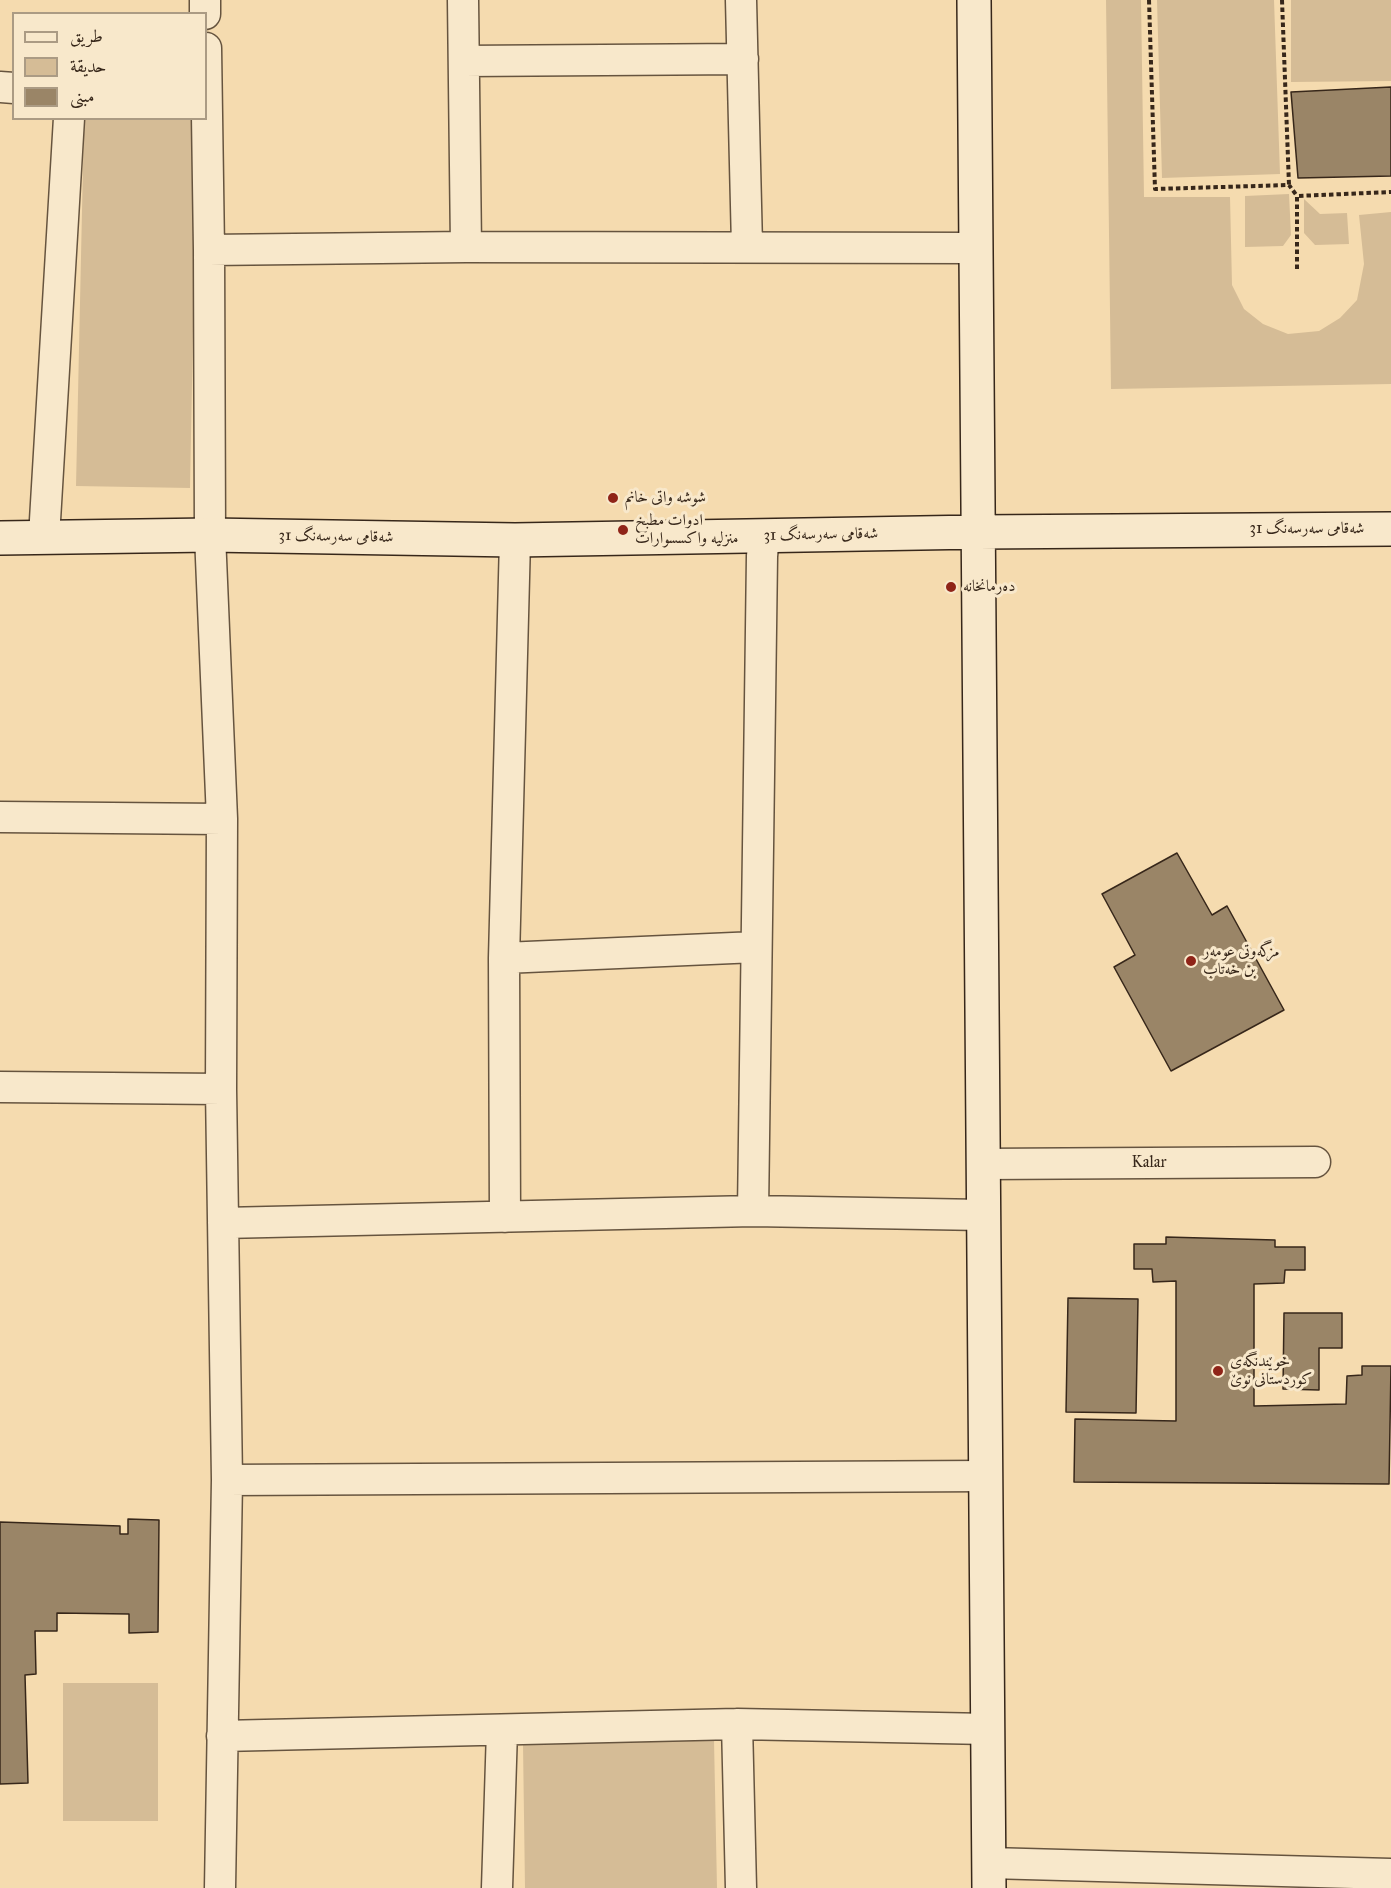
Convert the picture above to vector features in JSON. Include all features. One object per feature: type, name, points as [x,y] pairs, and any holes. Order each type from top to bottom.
[{"type":"street","points":[[463,0],[466,247]]},
{"type":"street","points":[[741,0],[747,246]]},
{"type":"street","points":[[974,0],[989,1875],[1391,1874]]},
{"type":"street","points":[[464,61],[743,58]]},
{"type":"street","points":[[44,537],[69,120]]},
{"type":"street","points":[[207,120],[210,250],[210,535],[222,819],[221,1089],[227,1480],[220,1888]]},
{"type":"street","points":[[210,250],[747,246],[976,248]]},
{"type":"street","name":"شەقامی سەرسەنگ 31","points":[[0,538],[210,535],[515,540],[1391,528]]},
{"type":"street","points":[[753,1211],[764,536]]},
{"type":"street","points":[[505,1217],[504,958],[515,540]]},
{"type":"street","points":[[0,817],[222,819]]},
{"type":"street","points":[[504,958],[756,946]]},
{"type":"street","points":[[0,1087],[221,1089]]},
{"type":"street","name":"Kalar","points":[[983,1164],[1315,1162]]},
{"type":"street","points":[[223,1223],[753,1211],[983,1215]]},
{"type":"street","points":[[227,1480],[986,1476]]},
{"type":"street","points":[[222,1736],[737,1724],[988,1729]]},
{"type":"street","points":[[737,1724],[741,1888]]},
{"type":"street","points":[[497,1888],[502,1730]]},
{"type":"path","points":[[1149,0],[1155,189],[1289,185]]},
{"type":"path","points":[[1282,0],[1289,185],[1297,196],[1297,269]]},
{"type":"path","points":[[1297,196],[1391,192]]},
{"type":"green space","points":[[1106,0],[1141,0],[1144,197],[1230,197],[1232,285],[1244,309],[1263,324],[1288,334],[1319,331],[1340,318],[1357,300],[1364,264],[1359,215],[1391,212],[1391,384],[1111,389]]},
{"type":"green space","points":[[1157,0],[1274,0],[1280,174],[1162,178]]},
{"type":"green space","points":[[1291,0],[1391,0],[1391,81],[1291,82]]},
{"type":"green space","points":[[84,120],[197,120],[190,488],[76,486]]},
{"type":"green space","points":[[1289,194],[1291,235],[1283,246],[1245,247],[1245,196]]},
{"type":"green space","points":[[1304,199],[1320,214],[1347,213],[1349,244],[1315,245],[1304,233]]},
{"type":"green space","points":[[63,1683],[158,1683],[158,1821],[63,1821]]},
{"type":"green space","points":[[714,1740],[717,1888],[525,1888],[523,1744]]},
{"type":"building","points":[[1391,87],[1391,176],[1298,178],[1291,92]]},
{"type":"building","name":"مزگەوتی عومەر بن خەتاب","points":[[1177,853],[1212,915],[1227,906],[1284,1010],[1171,1071],[1114,967],[1135,955],[1102,894]]},
{"type":"building","points":[[1166,1237],[1275,1240],[1275,1247],[1305,1247],[1305,1270],[1285,1270],[1284,1283],[1254,1284],[1254,1406],[1346,1404],[1347,1376],[1362,1375],[1362,1366],[1391,1366],[1389,1484],[1074,1482],[1075,1419],[1176,1421],[1176,1281],[1153,1282],[1152,1269],[1134,1269],[1134,1244],[1166,1244]]},
{"type":"building","points":[[1068,1298],[1138,1299],[1136,1413],[1066,1412]]},
{"type":"building","points":[[1284,1313],[1342,1313],[1342,1348],[1319,1348],[1319,1390],[1283,1389]]},
{"type":"building","points":[[128,1519],[159,1520],[158,1632],[129,1633],[129,1614],[57,1613],[57,1631],[35,1631],[36,1674],[25,1675],[28,1783],[0,1784],[0,1522],[120,1526],[120,1534],[128,1534]]},
{"type":"place","name":"شوشه واتى خانم","points":[[613,498]]},
{"type":"place","name":"ادوات مطبخ منزليه واكسسوارات","points":[[623,530]]},
{"type":"place","name":"دەرمانخانە","points":[[951,587]]},
{"type":"place","name":"مزگەوتی عومەر بن خەتاب","points":[[1191,961]]},
{"type":"place","name":"خوێندنگەی کوردستانی نوێ","points":[[1218,1371]]}]
